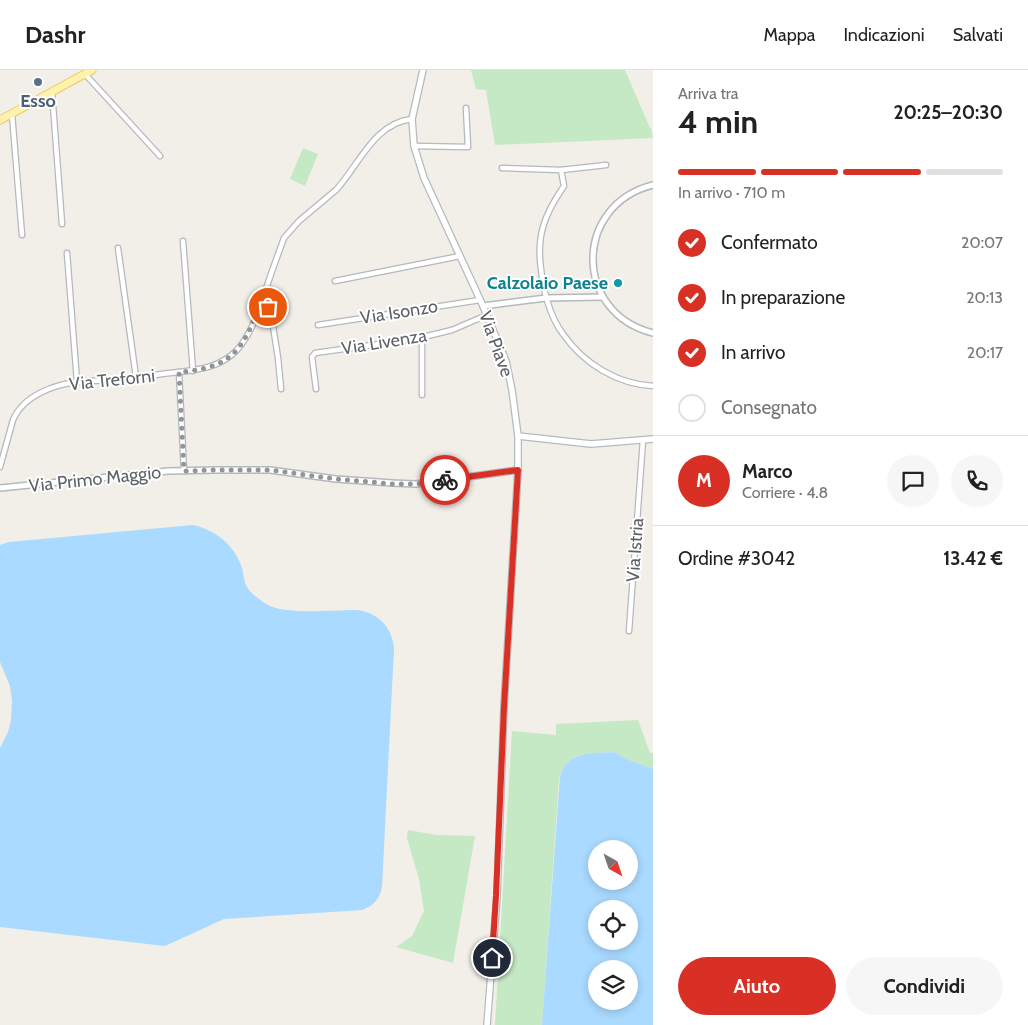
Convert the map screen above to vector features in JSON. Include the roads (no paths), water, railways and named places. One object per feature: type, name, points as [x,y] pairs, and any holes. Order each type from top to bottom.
[{"type":"main road","points":[[0,120],[92,70]]},
{"type":"main road","name":"Via Piave","points":[[422,70],[412,119],[414,146],[424,178],[483,306],[506,361],[518,436],[518,470],[504,707],[496,896],[487,1025]]},
{"type":"main road","points":[[518,436],[591,444],[653,439]]},
{"type":"street","points":[[85,74],[160,156]]},
{"type":"street","points":[[52,92],[62,224]]},
{"type":"street","points":[[414,146],[468,147],[466,108]]},
{"type":"street","points":[[12,114],[22,235]]},
{"type":"street","name":"Via Treforni","points":[[0,467],[13,420],[19,408],[26,401],[39,394],[56,387],[77,382],[194,371],[220,364],[229,357],[250,331],[284,238],[291,228],[342,184],[376,138],[394,124],[412,119]]},
{"type":"street","points":[[502,168],[561,170],[606,165]]},
{"type":"street","points":[[561,170],[564,186],[552,204],[543,227],[539,252],[542,285],[556,322],[562,334],[578,352],[600,370],[627,382],[653,386]]},
{"type":"street","points":[[653,185],[627,195],[614,206],[604,218],[597,233],[593,249],[593,266],[596,282],[603,297],[620,317],[632,325],[653,332]]},
{"type":"street","points":[[183,241],[194,371]]},
{"type":"street","points":[[118,248],[136,377]]},
{"type":"street","points":[[67,253],[77,382]]},
{"type":"street","points":[[335,281],[460,256]]},
{"type":"street","points":[[483,306],[546,298],[603,297]]},
{"type":"street","name":"Via Isonzo","points":[[318,325],[480,300]]},
{"type":"street","points":[[260,304],[268,307],[271,313],[281,389]]},
{"type":"street","name":"Via Livenza","points":[[316,389],[312,357],[315,353],[422,338],[452,330],[487,316]]},
{"type":"street","points":[[422,338],[422,395]]},
{"type":"street","points":[[179,372],[184,471]]},
{"type":"street","name":"Via Istria","points":[[629,631],[643,440]]},
{"type":"street","name":"Via Primo Maggio","points":[[0,488],[184,471],[270,470],[336,479],[416,484],[518,470]]},
{"type":"water","points":[[193,525],[209,530],[228,544],[238,557],[247,587],[254,595],[268,605],[298,611],[364,611],[383,622],[391,634],[394,649],[382,887],[380,895],[373,904],[362,910],[224,919],[165,946],[0,927],[0,748],[8,732],[12,701],[10,686],[0,662],[0,545],[9,542]]},
{"type":"water","points":[[614,752],[653,769],[653,1025],[542,1025],[560,776],[569,762],[582,755]]},
{"type":"place","name":"Esso","points":[[38,82]]},
{"type":"place","name":"Calzolaio Paese","points":[[618,283]]}]
